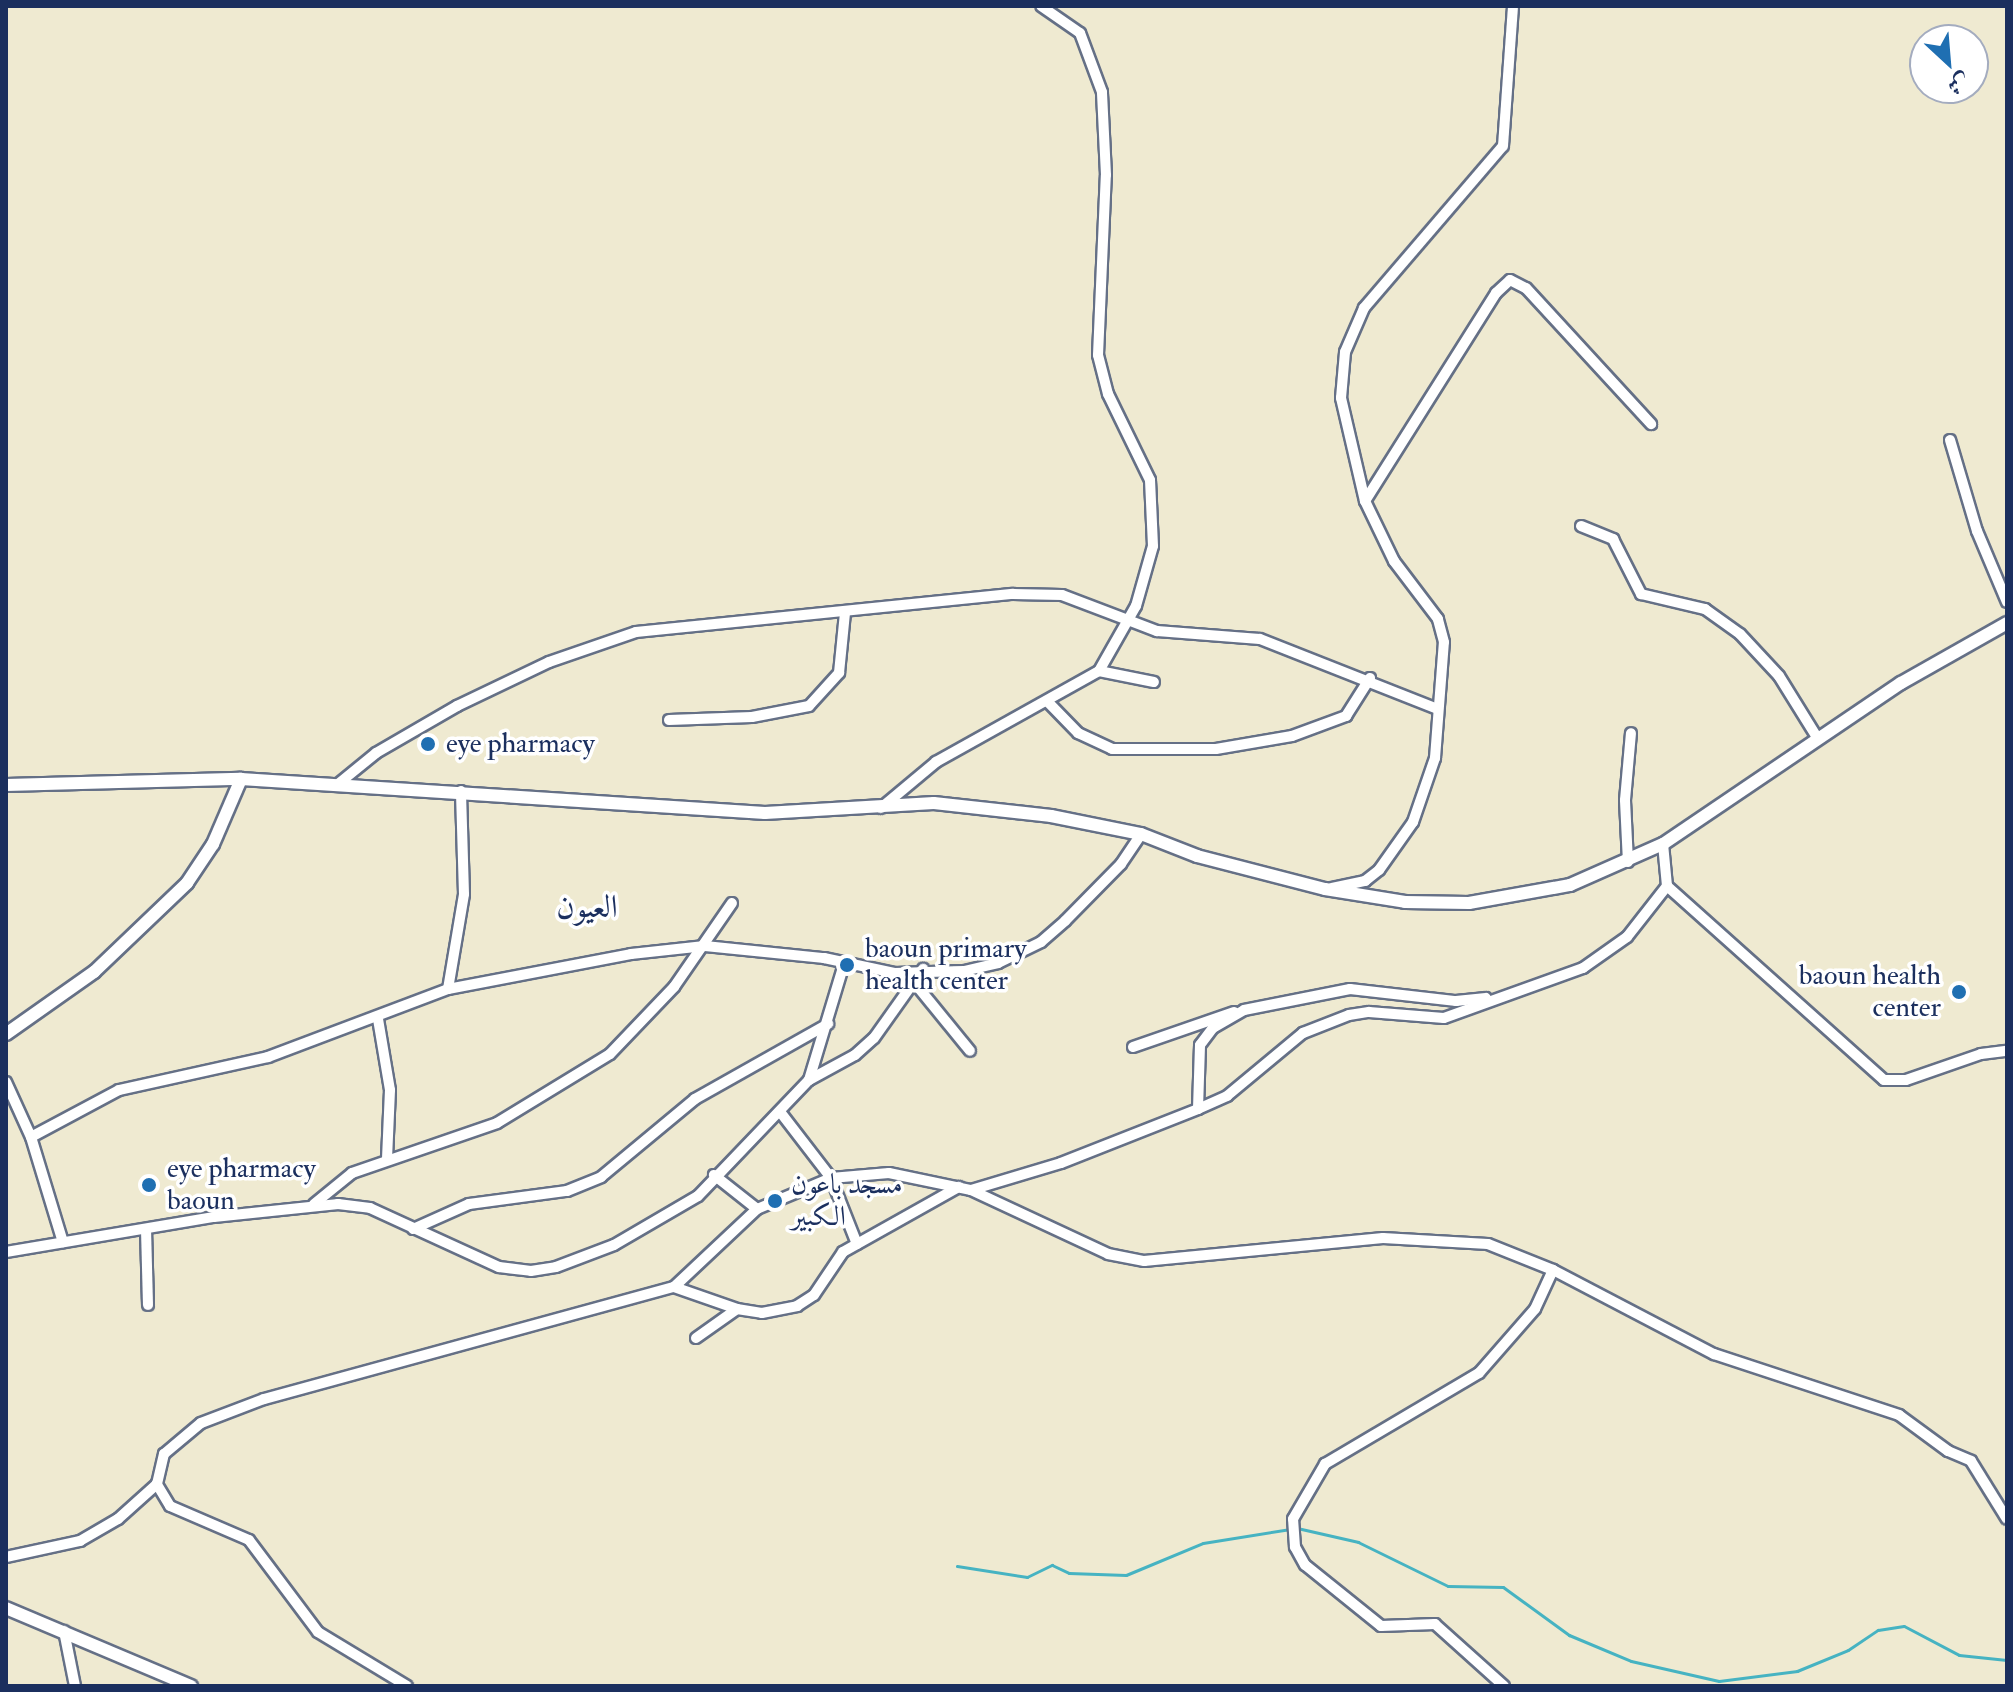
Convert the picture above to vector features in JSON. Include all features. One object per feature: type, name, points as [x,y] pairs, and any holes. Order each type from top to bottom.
[{"type":"street","points":[[879,810],[936,762],[1099,671],[1128,624],[1147,576],[1155,506],[1147,471],[1108,394],[1098,355],[1106,175],[1102,92],[1080,33],[1041,6]]},
{"type":"street","points":[[1325,889],[1365,881],[1401,844],[1433,766],[1442,630],[1394,561],[1365,501],[1341,398],[1345,352],[1364,308],[1503,146],[1513,6]]},
{"type":"street","points":[[1365,501],[1496,293],[1510,280],[1526,288],[1651,424]]},
{"type":"street","points":[[1950,440],[1977,531],[2007,602]]},
{"type":"street","points":[[1581,526],[1613,539],[1641,594],[1705,609],[1740,634],[1779,676],[1818,739]]},
{"type":"street","points":[[338,784],[405,734],[592,645],[666,625],[845,613],[1038,592],[1062,595],[1128,624],[1157,631],[1260,639],[1370,678],[1438,709]]},
{"type":"street","points":[[669,720],[752,717],[809,706],[839,673],[845,613]]},
{"type":"street","points":[[6,785],[241,779],[765,813],[879,810],[934,803],[1051,816],[1141,834],[1197,856],[1325,889],[1405,902],[1484,902],[1537,894],[1628,862],[1663,844],[1934,662],[2007,623]]},
{"type":"street","points":[[1099,671],[1154,682]]},
{"type":"street","points":[[1047,701],[1078,733],[1112,749],[1216,749],[1292,736],[1346,716],[1370,678]]},
{"type":"street","points":[[1628,862],[1625,800],[1631,733]]},
{"type":"street","points":[[6,1034],[94,972],[178,893],[213,844],[241,779]]},
{"type":"street","points":[[448,989],[464,894],[461,791]]},
{"type":"street","points":[[31,1137],[119,1090],[230,1068],[378,1019],[448,989],[631,954],[705,946],[895,973],[923,969],[964,971],[998,963],[1041,942],[1121,864],[1141,834]]},
{"type":"street","points":[[1663,844],[1667,886],[1884,1080],[1906,1080],[1981,1054],[2007,1051]]},
{"type":"street","points":[[971,1190],[1061,1163],[1227,1096],[1303,1033],[1349,1015],[1369,1012],[1444,1018],[1602,958],[1667,886]]},
{"type":"street","points":[[314,1204],[340,1180],[387,1158],[497,1123],[625,1043],[705,946],[732,903]]},
{"type":"street","points":[[809,1080],[844,964]]},
{"type":"street","points":[[6,1252],[314,1204],[370,1208],[499,1267],[531,1271],[556,1267],[614,1245],[698,1196],[714,1175],[781,1113],[809,1080],[855,1055],[874,1038],[923,969]]},
{"type":"street","points":[[913,981],[970,1051]]},
{"type":"street","points":[[1133,1047],[1199,1020],[1350,989],[1456,1001],[1491,998]]},
{"type":"street","points":[[1198,1109],[1200,1045],[1213,1028],[1244,1010]]},
{"type":"street","points":[[378,1019],[388,1068],[387,1158]]},
{"type":"street","points":[[413,1229],[469,1204],[567,1191],[601,1177],[695,1099],[828,1024]]},
{"type":"street","points":[[6,1082],[31,1137],[63,1242]]},
{"type":"street","points":[[781,1113],[831,1178],[857,1244]]},
{"type":"street","points":[[6,1557],[80,1541],[118,1519],[157,1484],[159,1467],[171,1443],[223,1413],[348,1374],[674,1287],[757,1209],[831,1178],[889,1173],[971,1190],[1108,1254],[1144,1261],[1383,1238],[1463,1240],[1488,1244],[1553,1270],[1714,1354],[1899,1415],[1948,1451],[1971,1461],[1988,1480],[2007,1519]]},
{"type":"street","points":[[714,1175],[757,1209]]},
{"type":"street","points":[[674,1287],[737,1309],[778,1312],[810,1299],[834,1261],[857,1244],[959,1187]]},
{"type":"street","points":[[146,1229],[148,1305]]},
{"type":"street","points":[[1504,1686],[1435,1624],[1381,1626],[1305,1565],[1295,1547],[1293,1519],[1325,1464],[1479,1373],[1535,1309],[1553,1270]]},
{"type":"street","points":[[696,1338],[737,1309]]},
{"type":"street","points":[[157,1484],[179,1513],[236,1531],[249,1540],[318,1632],[407,1686]]},
{"type":"street","points":[[6,1608],[191,1686]]},
{"type":"street","points":[[64,1631],[75,1686]]},
{"type":"waterway","points":[[957,1566],[1027,1577],[1052,1565],[1069,1573],[1126,1575],[1203,1543],[1297,1528],[1358,1542],[1448,1586],[1503,1587],[1569,1635],[1631,1661],[1719,1681],[1797,1671],[1848,1650],[1878,1630],[1904,1626],[1959,1655],[2007,1660]]},
{"type":"place","name":"eye pharmacy","points":[[428,744]]},
{"type":"place","name":"baoun primary health center","points":[[847,965]]},
{"type":"place","name":"baoun health center","points":[[1959,992]]},
{"type":"place","name":"eye pharmacy baoun","points":[[149,1185]]},
{"type":"place","name":"مسجد باعون الكبير","points":[[775,1201]]},
{"type":"district","name":"العيون","points":[[587,907]]}]
